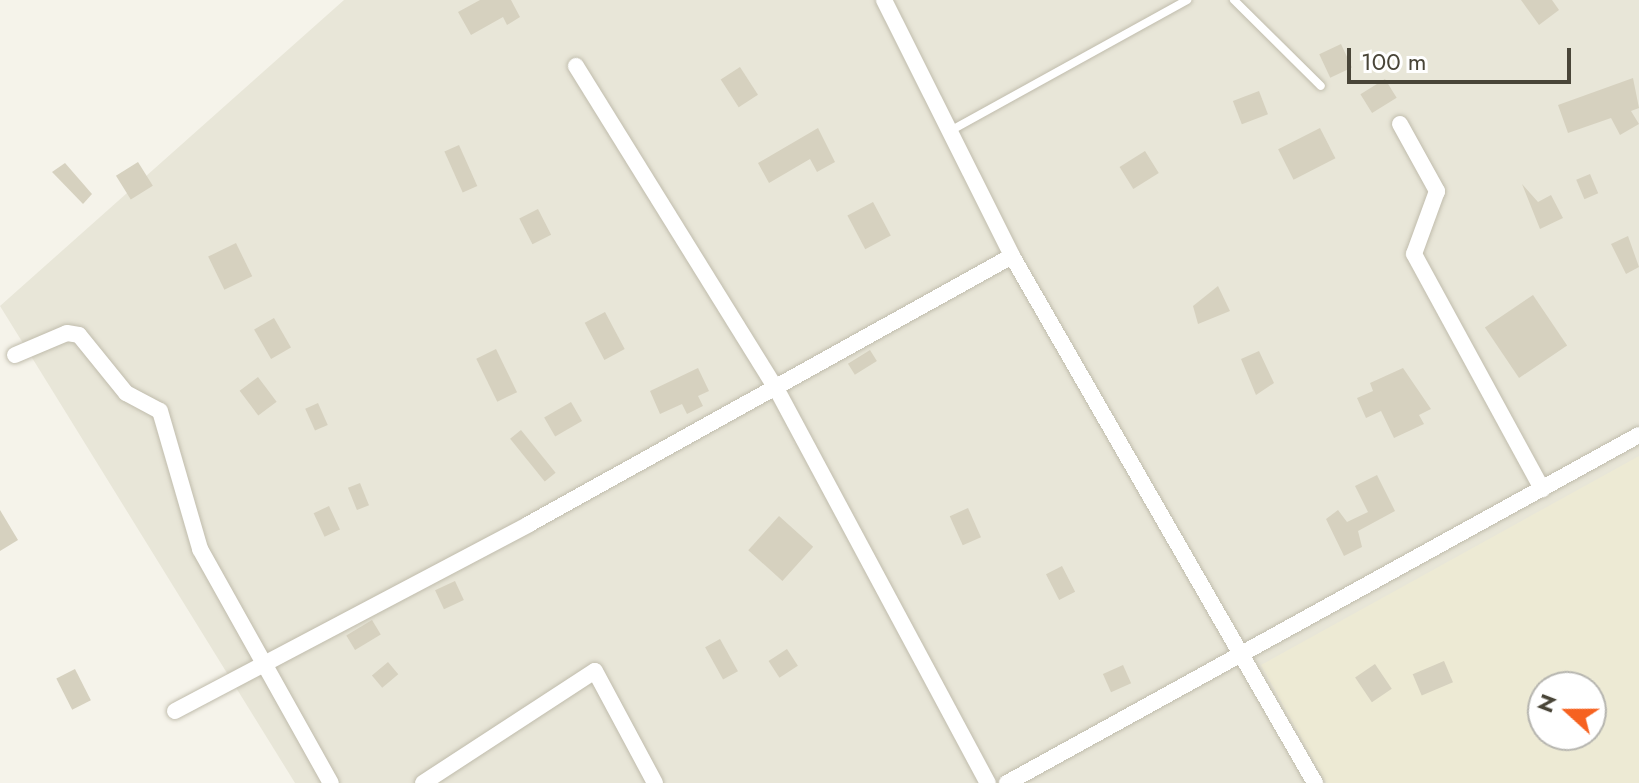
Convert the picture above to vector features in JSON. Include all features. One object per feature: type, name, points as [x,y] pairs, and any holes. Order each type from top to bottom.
[{"type":"street","points":[[884,0],[1012,256],[1315,783]]},
{"type":"street","points":[[576,66],[776,388],[988,783]]},
{"type":"street","points":[[1400,124],[1437,191],[1414,254],[1542,489]]},
{"type":"street","points":[[175,711],[776,388],[1012,256]]},
{"type":"street","points":[[15,355],[67,333],[79,335],[126,393],[160,411],[200,549],[268,661],[331,783]]},
{"type":"street","points":[[1007,783],[1639,435]]},
{"type":"street","points":[[423,783],[595,671],[655,783]]},
{"type":"lane","points":[[950,131],[1187,0]]},
{"type":"lane","points":[[1234,0],[1321,86]]},
{"type":"shaded area","points":[[344,0],[1639,0],[1639,783],[295,783],[0,306]]},
{"type":"shaded area","points":[[1639,456],[1639,783],[1326,783],[1261,665]]},
{"type":"building","points":[[480,0],[511,0],[520,17],[507,25],[503,17],[471,35],[458,12]]},
{"type":"building","points":[[1521,0],[1552,0],[1559,10],[1539,25]]},
{"type":"building","points":[[1341,44],[1352,68],[1330,78],[1319,54]]},
{"type":"building","points":[[740,67],[758,95],[739,107],[721,80]]},
{"type":"building","points":[[1633,78],[1639,108],[1631,111],[1639,124],[1620,135],[1611,118],[1568,133],[1558,105]]},
{"type":"building","points":[[1385,79],[1397,98],[1372,113],[1360,94]]},
{"type":"building","points":[[1259,91],[1268,114],[1242,124],[1233,101]]},
{"type":"building","points":[[818,128],[835,162],[817,172],[810,159],[769,183],[758,163]]},
{"type":"building","points":[[1320,128],[1335,158],[1294,180],[1278,149]]},
{"type":"building","points":[[459,145],[477,186],[463,193],[444,152]]},
{"type":"building","points":[[1145,151],[1159,173],[1133,189],[1120,167]]},
{"type":"building","points":[[138,162],[153,186],[131,200],[116,176]]},
{"type":"building","points":[[65,163],[92,194],[83,204],[52,172]]},
{"type":"building","points":[[1590,174],[1598,193],[1584,199],[1576,180]]},
{"type":"building","points":[[1522,184],[1538,202],[1551,195],[1563,218],[1540,229]]},
{"type":"building","points":[[873,202],[891,236],[865,249],[847,216]]},
{"type":"building","points":[[538,209],[551,235],[532,244],[519,219]]},
{"type":"building","points":[[1628,236],[1639,267],[1626,274],[1611,244]]},
{"type":"building","points":[[236,243],[252,276],[224,290],[208,257]]},
{"type":"building","points":[[1218,286],[1230,311],[1198,324],[1193,306]]},
{"type":"building","points":[[1533,295],[1567,346],[1519,378],[1485,327]]},
{"type":"building","points":[[605,312],[625,349],[604,360],[585,323]]},
{"type":"building","points":[[274,318],[291,347],[271,359],[254,330]]},
{"type":"building","points":[[496,349],[517,392],[497,402],[476,359]]},
{"type":"building","points":[[870,350],[877,361],[855,375],[848,364]]},
{"type":"building","points":[[1259,351],[1274,383],[1256,395],[1241,359]]},
{"type":"building","points":[[698,368],[709,391],[698,396],[703,406],[687,414],[682,404],[660,414],[650,391]]},
{"type":"building","points":[[1403,368],[1431,409],[1419,415],[1424,424],[1394,438],[1381,411],[1366,418],[1357,398],[1373,391],[1370,383]]},
{"type":"building","points":[[258,377],[277,402],[258,416],[240,391]]},
{"type":"building","points":[[571,402],[582,421],[555,437],[544,417]]},
{"type":"building","points":[[318,403],[328,425],[315,431],[305,409]]},
{"type":"building","points":[[521,430],[556,473],[545,482],[510,439]]},
{"type":"building","points":[[1377,475],[1395,511],[1358,531],[1362,547],[1344,556],[1326,519],[1338,510],[1347,522],[1368,512],[1355,486]]},
{"type":"building","points":[[360,483],[369,505],[357,510],[348,488]]},
{"type":"building","points":[[329,506],[340,530],[325,537],[314,513]]},
{"type":"building","points":[[968,508],[981,537],[963,545],[950,516]]},
{"type":"building","points":[[0,510],[18,540],[0,551]]},
{"type":"building","points":[[779,516],[813,547],[782,581],[748,550]]},
{"type":"building","points":[[1062,566],[1075,592],[1059,600],[1046,574]]},
{"type":"building","points":[[455,581],[464,600],[444,609],[435,590]]},
{"type":"building","points":[[372,620],[381,635],[355,650],[346,635]]},
{"type":"building","points":[[720,639],[738,671],[723,680],[705,647]]},
{"type":"building","points":[[787,649],[798,666],[779,678],[769,661]]},
{"type":"building","points":[[1444,661],[1453,682],[1422,695],[1413,674]]},
{"type":"building","points":[[388,662],[398,674],[382,688],[372,675]]},
{"type":"building","points":[[1375,664],[1392,689],[1372,702],[1355,677]]},
{"type":"building","points":[[1123,665],[1131,683],[1111,692],[1103,674]]},
{"type":"building","points":[[75,669],[91,700],[72,710],[56,679]]}]
